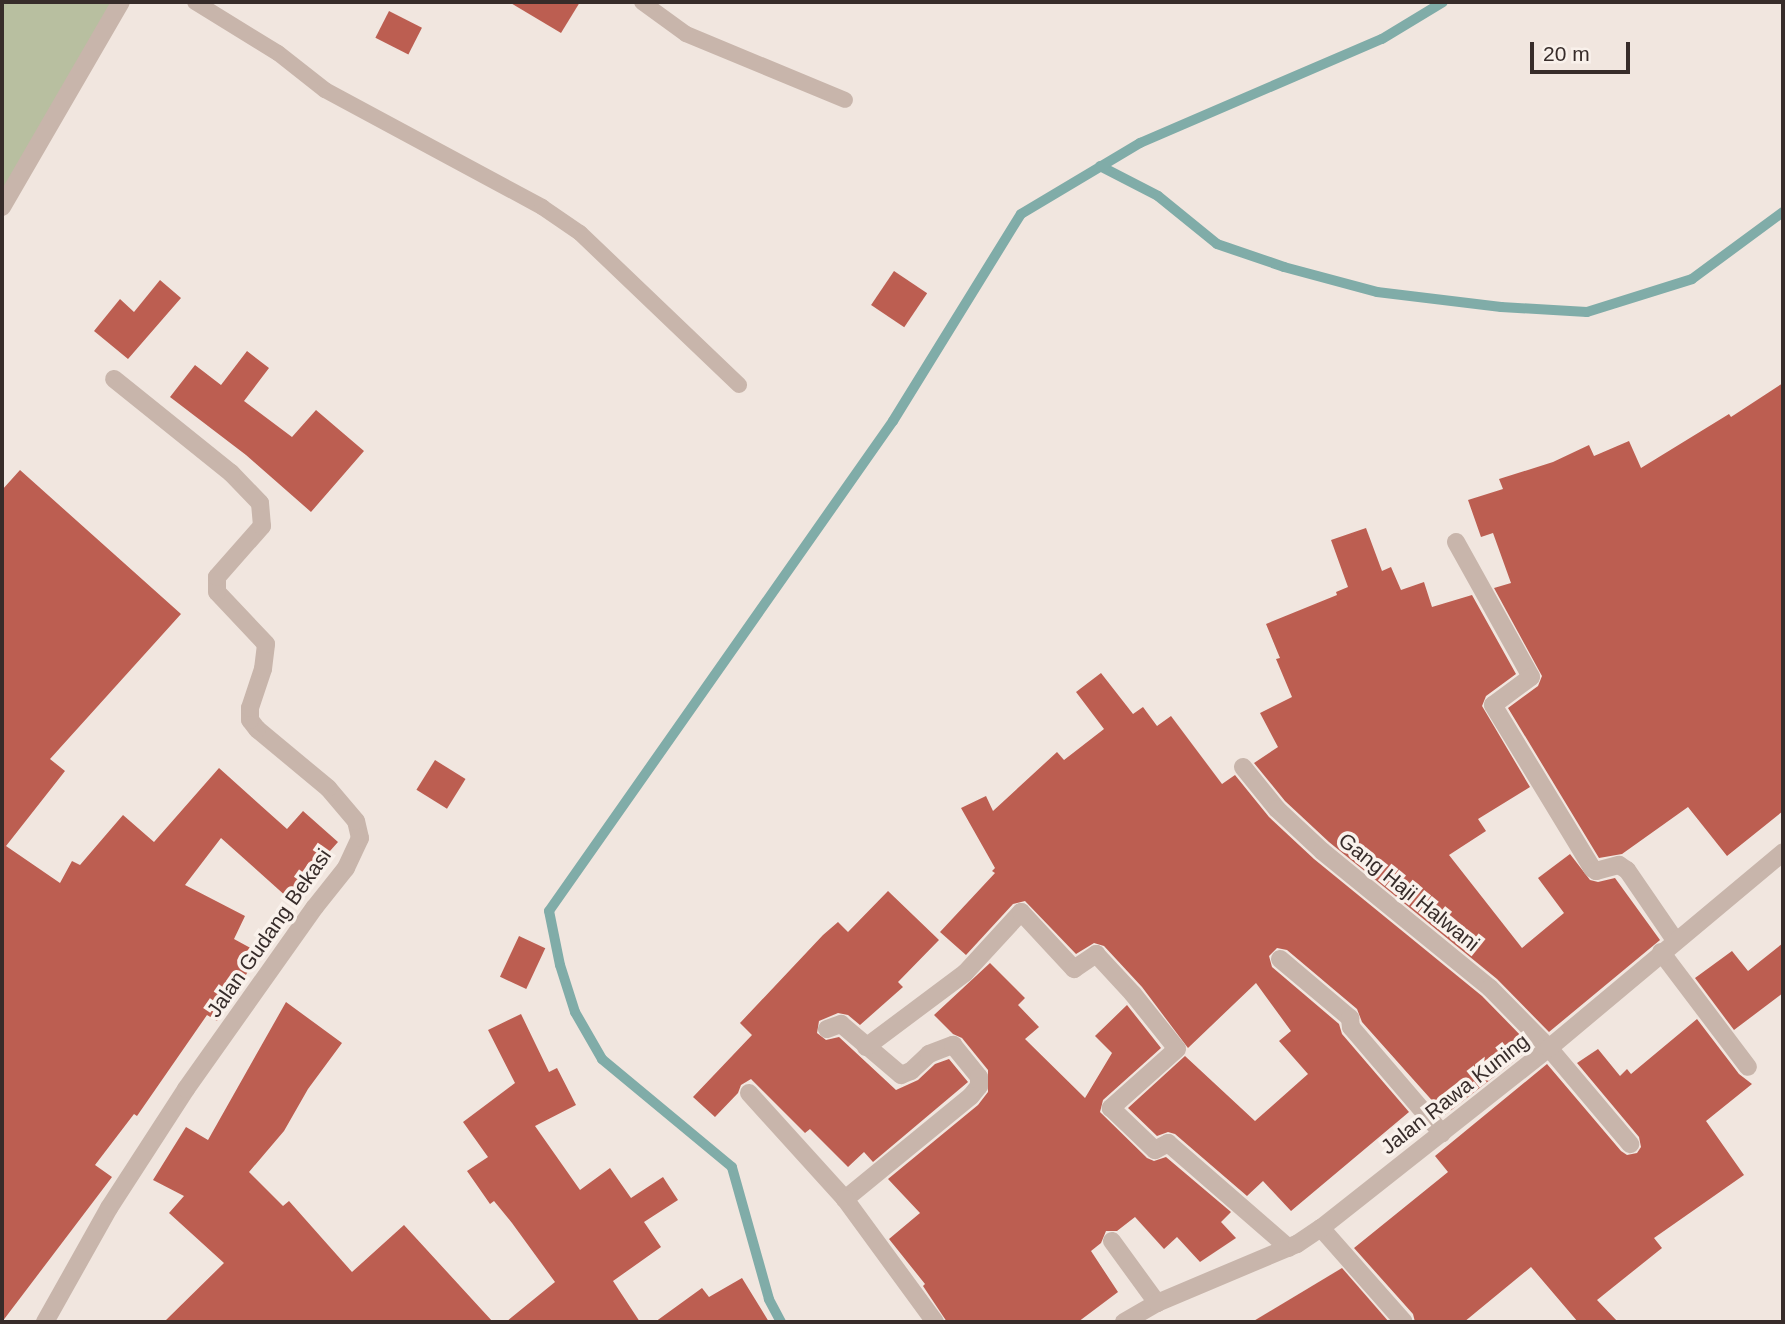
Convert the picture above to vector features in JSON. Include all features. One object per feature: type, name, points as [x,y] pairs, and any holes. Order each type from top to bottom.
[{"type":"street","points":[[2,206],[121,2]]},
{"type":"street","name":"Jalan Gudang Bekasi","points":[[45,1322],[77,1261],[130,1176],[242,1010],[346,868],[360,838],[356,821],[328,788],[257,729],[250,720],[250,708],[263,669],[266,644],[217,592],[217,577],[262,526],[260,503],[231,473],[114,379]]},
{"type":"street","points":[[1456,542],[1531,677],[1493,705],[1594,870],[1619,865],[1627,870],[1668,946],[1748,1067]]},
{"type":"street","name":"Gang Haji Halwani","points":[[1244,766],[1268,799],[1291,823],[1490,988],[1549,1048],[1630,1144]]},
{"type":"street","name":"Jalan Rawa Kuning","points":[[1124,1322],[1157,1303],[1289,1248],[1321,1228],[1549,1048],[1783,852]]},
{"type":"street","points":[[866,1047],[965,973],[1021,912],[1074,969],[1096,954],[1133,994],[1177,1049],[1111,1108],[1155,1150],[1168,1143],[1289,1248]]},
{"type":"street","points":[[1280,959],[1306,984],[1312,984],[1350,1018],[1350,1027],[1442,1133]]},
{"type":"street","points":[[827,1029],[841,1024],[901,1075],[911,1071],[929,1054],[953,1045],[973,1066],[979,1077],[979,1086],[971,1096],[845,1199]]},
{"type":"street","points":[[749,1093],[845,1199],[935,1322]]},
{"type":"street","points":[[1321,1228],[1404,1322]]},
{"type":"street","points":[[1112,1241],[1157,1303]]},
{"type":"lane","points":[[195,2],[278,53],[325,90],[542,207],[580,233],[739,385]]},
{"type":"lane","points":[[642,2],[686,34],[845,100]]},
{"type":"green space","points":[[4,2],[121,2],[2,207],[2,6]]},
{"type":"building","points":[[509,2],[580,2],[561,33]]},
{"type":"building","points":[[389,11],[422,28],[408,55],[375,38]]},
{"type":"building","points":[[894,271],[927,293],[904,327],[871,305]]},
{"type":"building","points":[[160,280],[181,298],[128,359],[94,331],[120,299],[134,312]]},
{"type":"building","points":[[247,351],[269,368],[244,401],[292,437],[316,410],[364,451],[311,512],[246,455],[170,397],[195,365],[221,385]]},
{"type":"building","points":[[1783,383],[1783,811],[1727,856],[1688,807],[1622,854],[1599,858],[1508,708],[1538,686],[1542,676],[1494,588],[1511,583],[1493,533],[1481,537],[1468,500],[1503,489],[1499,479],[1553,462],[1589,445],[1594,456],[1629,441],[1641,468],[1729,414],[1731,417]]},
{"type":"building","points":[[20,470],[181,614],[50,759],[65,771],[6,846],[60,883],[72,861],[80,865],[123,815],[154,842],[219,768],[287,829],[303,811],[338,842],[288,898],[221,838],[185,885],[245,916],[234,939],[258,952],[235,996],[217,1021],[207,1015],[137,1116],[134,1114],[95,1165],[112,1177],[2,1322],[2,490]]},
{"type":"building","points":[[1366,528],[1382,571],[1391,567],[1401,590],[1424,582],[1432,607],[1472,595],[1516,674],[1486,696],[1482,706],[1530,787],[1478,819],[1486,831],[1449,855],[1522,948],[1564,913],[1538,878],[1570,854],[1590,880],[1598,882],[1615,878],[1660,940],[1549,1032],[1497,979],[1329,842],[1285,801],[1254,763],[1278,747],[1260,713],[1292,697],[1276,659],[1280,658],[1266,624],[1337,595],[1336,592],[1348,587],[1331,540]]},
{"type":"building","points":[[1101,673],[1133,714],[1143,707],[1157,726],[1171,716],[1222,784],[1235,775],[1269,817],[1314,859],[1482,996],[1532,1047],[1445,1115],[1362,1022],[1357,1009],[1287,950],[1277,948],[1269,956],[1272,967],[1339,1024],[1342,1034],[1409,1112],[1291,1211],[1263,1181],[1247,1196],[1175,1134],[1168,1132],[1157,1136],[1128,1108],[1185,1056],[1255,1121],[1308,1074],[1279,1041],[1291,1031],[1256,983],[1188,1048],[1142,987],[1104,946],[1094,943],[1076,954],[1025,901],[1013,904],[966,955],[940,932],[995,873],[992,871],[995,868],[961,808],[986,796],[993,811],[1057,752],[1064,760],[1104,729],[1076,692]]},
{"type":"building","points":[[435,760],[466,779],[447,809],[416,790]]},
{"type":"building","points":[[888,891],[939,940],[898,982],[903,987],[860,1025],[848,1015],[838,1013],[819,1021],[817,1033],[826,1040],[839,1037],[896,1090],[918,1080],[935,1064],[949,1059],[968,1082],[873,1162],[864,1152],[848,1167],[810,1129],[805,1133],[751,1079],[741,1085],[738,1093],[715,1117],[693,1097],[752,1035],[740,1023],[823,935],[838,922],[848,932]]},
{"type":"building","points":[[519,936],[545,948],[526,989],[500,977]]},
{"type":"building","points":[[1783,943],[1783,993],[1734,1030],[1695,978],[1732,951],[1748,971]]},
{"type":"building","points":[[990,963],[1025,998],[1018,1005],[1039,1027],[1025,1039],[1085,1098],[1112,1053],[1095,1036],[1127,1005],[1161,1048],[1103,1100],[1100,1112],[1147,1158],[1154,1161],[1166,1157],[1231,1212],[1221,1222],[1236,1238],[1200,1262],[1177,1237],[1164,1249],[1135,1217],[1117,1231],[1106,1231],[1101,1243],[1091,1251],[1118,1292],[1078,1322],[947,1322],[923,1286],[925,1284],[889,1239],[920,1213],[888,1179],[978,1105],[988,1092],[988,1070],[962,1038],[953,1034],[934,1015]]},
{"type":"building","points":[[286,1002],[342,1043],[308,1089],[284,1131],[249,1172],[283,1206],[289,1201],[352,1272],[404,1225],[493,1322],[164,1322],[224,1263],[169,1213],[184,1196],[153,1180],[186,1127],[208,1140]]},
{"type":"building","points":[[521,1014],[549,1072],[557,1068],[576,1105],[535,1126],[580,1190],[610,1168],[631,1198],[663,1177],[678,1200],[644,1222],[661,1247],[613,1281],[640,1322],[506,1322],[555,1282],[512,1223],[494,1201],[490,1204],[467,1171],[488,1157],[463,1122],[515,1083],[488,1030]]},
{"type":"building","points":[[1697,1019],[1739,1074],[1752,1084],[1706,1121],[1744,1175],[1654,1238],[1662,1248],[1597,1300],[1618,1322],[1578,1322],[1531,1267],[1464,1322],[1415,1322],[1413,1314],[1354,1248],[1448,1172],[1435,1156],[1547,1064],[1621,1151],[1627,1155],[1637,1153],[1641,1147],[1639,1137],[1577,1063],[1598,1049],[1620,1076],[1627,1069],[1631,1074]]},
{"type":"building","points":[[1342,1268],[1389,1322],[1252,1322]]},
{"type":"building","points":[[742,1278],[769,1322],[655,1322],[702,1288],[709,1297]]},
{"type":"waterway","points":[[781,1322],[769,1299],[732,1167],[602,1059],[575,1012],[560,965],[549,911],[893,421],[1021,214],[1140,143],[1382,39],[1443,2]]},
{"type":"waterway","points":[[1100,166],[1158,196],[1217,244],[1284,267],[1377,292],[1501,307],[1587,312],[1692,279],[1783,212]]}]
